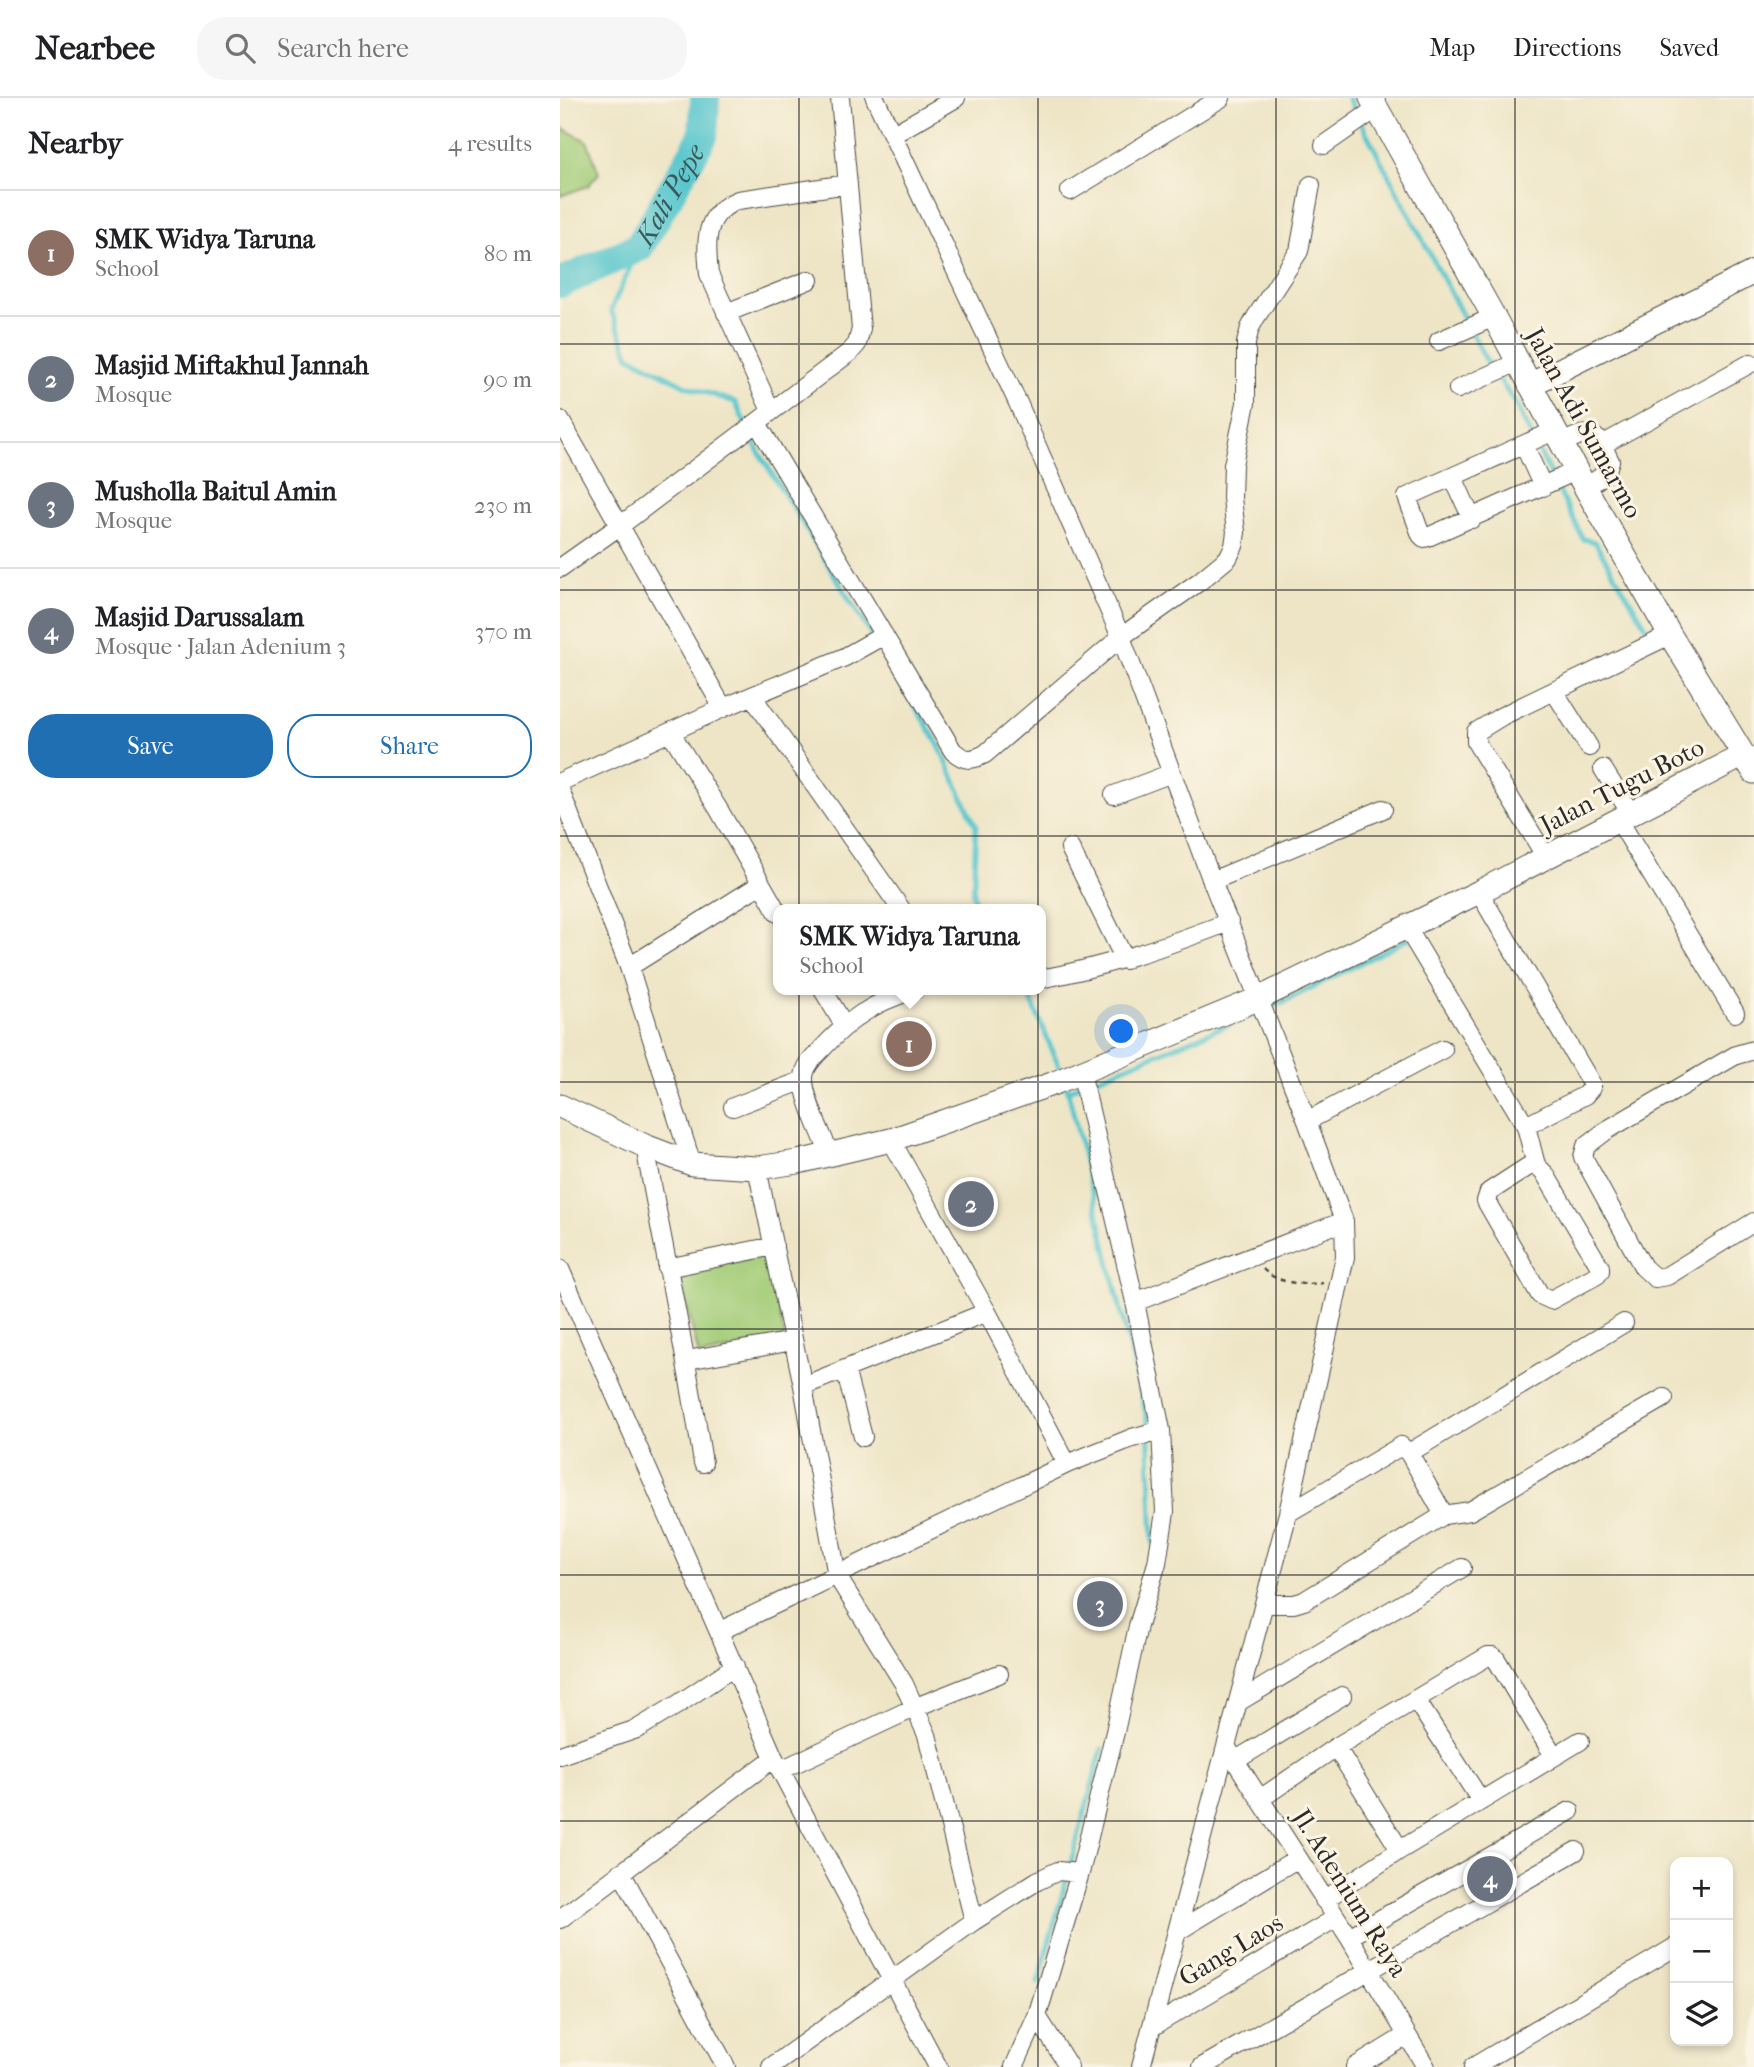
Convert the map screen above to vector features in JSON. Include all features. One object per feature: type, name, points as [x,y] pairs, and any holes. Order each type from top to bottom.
[{"type":"main road","name":"Jalan Adi Sumarmo","points":[[1368,111],[1501,370],[1530,385],[1541,440],[1562,482],[1670,635],[1749,763]]},
{"type":"main road","points":[[1530,385],[1754,272]]},
{"type":"main road","name":"Jalan Tugu Boto","points":[[560,1106],[645,1146],[692,1164],[757,1168],[830,1155],[891,1140],[1052,1084],[1081,1079],[1263,1006],[1483,898],[1527,867],[1624,816],[1749,763]]},
{"type":"street","points":[[560,568],[750,428],[857,344],[861,329],[840,98]]},
{"type":"street","points":[[875,98],[1018,403],[1121,637],[1344,1221],[1345,1257],[1340,1282],[1288,1513],[1240,1701],[1231,1754],[1178,1931],[1142,2067]]},
{"type":"street","points":[[892,135],[956,98]]},
{"type":"street","points":[[1070,191],[1221,98]]},
{"type":"street","points":[[1324,145],[1368,111]]},
{"type":"street","points":[[771,411],[709,274],[709,226],[725,205],[738,200],[848,184]]},
{"type":"street","points":[[750,428],[877,639],[953,751],[963,759],[972,760],[985,754],[1121,637],[1228,558],[1234,546],[1233,465],[1245,403],[1246,344],[1256,317],[1299,251],[1311,185]]},
{"type":"street","points":[[726,313],[809,280]]},
{"type":"street","points":[[1438,341],[1477,325]]},
{"type":"street","points":[[1602,445],[1751,363]]},
{"type":"street","points":[[1458,389],[1501,370]]},
{"type":"street","points":[[560,420],[723,708]]},
{"type":"street","points":[[1587,434],[1594,435],[1602,445],[1610,461],[1607,471],[1598,480],[1562,482],[1428,537],[1421,535],[1407,497],[1541,440],[1587,434]]},
{"type":"street","points":[[1541,440],[1562,482]]},
{"type":"street","points":[[1453,477],[1472,519]]},
{"type":"street","points":[[1527,867],[1474,737],[1476,732],[1502,716],[1670,635]]},
{"type":"street","points":[[560,782],[723,708],[845,657],[877,639]]},
{"type":"street","points":[[1555,691],[1589,747]]},
{"type":"street","points":[[752,696],[898,904]]},
{"type":"street","points":[[671,733],[773,904]]},
{"type":"street","points":[[1603,769],[1624,816],[1735,1013]]},
{"type":"street","points":[[1114,795],[1172,773]]},
{"type":"street","points":[[560,790],[629,967],[692,1164]]},
{"type":"street","points":[[1212,881],[1383,809]]},
{"type":"street","points":[[1070,848],[1125,960]]},
{"type":"street","points":[[629,967],[761,884]]},
{"type":"street","points":[[1483,898],[1591,1083],[1591,1088],[1585,1095],[1526,1126]]},
{"type":"street","points":[[1046,978],[1125,960],[1228,922]]},
{"type":"street","points":[[1411,934],[1526,1126],[1536,1165],[1545,1174],[1600,1270],[1597,1275],[1550,1300],[1540,1294],[1486,1201],[1489,1192],[1529,1166],[1536,1165]]},
{"type":"street","points":[[826,995],[844,1025]]},
{"type":"street","points":[[830,1155],[812,1111],[804,1080],[806,1069],[844,1025],[898,995]]},
{"type":"street","points":[[1307,1121],[1443,1049]]},
{"type":"street","points":[[1754,1050],[1737,1055],[1607,1130],[1586,1146],[1583,1157],[1643,1267],[1655,1278],[1667,1276],[1754,1222]]},
{"type":"street","points":[[1014,2067],[1037,2016],[1069,1872],[1115,1732],[1138,1626],[1161,1547],[1165,1512],[1157,1431],[1135,1302],[1081,1079]]},
{"type":"street","points":[[733,1107],[804,1080]]},
{"type":"street","points":[[891,1140],[987,1312],[1067,1464]]},
{"type":"street","points":[[645,1146],[687,1360],[703,1463]]},
{"type":"street","points":[[757,1168],[803,1386],[836,1576],[916,1707],[927,1735],[974,1921]]},
{"type":"street","points":[[1135,1302],[1344,1221]]},
{"type":"street","points":[[667,1268],[774,1246]]},
{"type":"street","points":[[560,1269],[778,1764],[938,2067]]},
{"type":"street","points":[[803,1386],[987,1312]]},
{"type":"street","points":[[1288,1513],[1396,1447],[1417,1448],[1624,1323]]},
{"type":"street","points":[[687,1360],[793,1341]]},
{"type":"street","points":[[845,1369],[863,1437]]},
{"type":"street","points":[[1265,1604],[1294,1605],[1304,1601],[1454,1514],[1664,1398]]},
{"type":"street","points":[[720,1631],[1067,1464],[1157,1431]]},
{"type":"street","points":[[1417,1448],[1454,1514]]},
{"type":"street","points":[[1240,1701],[1462,1568]]},
{"type":"street","points":[[1260,1799],[1336,1747],[1485,1657],[1493,1656],[1554,1756]]},
{"type":"street","points":[[560,1755],[638,1729],[735,1665]]},
{"type":"street","points":[[560,1919],[621,1872],[778,1764],[999,1674]]},
{"type":"street","points":[[1231,1754],[1342,1696]]},
{"type":"street","points":[[1416,1700],[1481,1801]]},
{"type":"street","points":[[1324,1900],[1400,1850],[1580,1741]]},
{"type":"street","points":[[1336,1747],[1400,1850]]},
{"type":"street","name":"Jl. Adenium Raya","points":[[1231,1754],[1349,1937],[1426,2067]]},
{"type":"street","points":[[1349,1937],[1570,1811]]},
{"type":"street","points":[[1202,2067],[1576,1851]]},
{"type":"street","points":[[1178,1931],[1298,1858]]},
{"type":"street","points":[[621,1872],[726,2067]]},
{"type":"street","points":[[771,2067],[974,1921],[1037,1881],[1069,1872]]},
{"type":"street","name":"Gang Laos","points":[[1152,2027],[1336,1918]]},
{"type":"street","points":[[1473,2067],[1670,1950]]},
{"type":"street","points":[[1037,2016],[1069,2067]]},
{"type":"street","points":[[1354,2067],[1407,2035]]},
{"type":"path","points":[[1252,1257],[1267,1274],[1282,1280],[1308,1284],[1340,1282]]},
{"type":"green space","points":[[560,127],[587,141],[599,173],[588,186],[560,196]]},
{"type":"green space","points":[[766,1255],[785,1338],[699,1356],[678,1270]]},
{"type":"waterway","name":"Kali Pepe","points":[[560,283],[639,247],[703,136],[705,98]]},
{"type":"waterway","points":[[1348,98],[1485,358],[1515,403],[1583,539],[1595,542],[1648,630]]},
{"type":"waterway","points":[[639,247],[611,310],[629,356],[686,386],[735,402],[757,449],[937,742],[976,826],[973,895],[976,904]]},
{"type":"waterway","points":[[1069,1090],[1281,1003],[1408,939]]},
{"type":"waterway","points":[[1029,995],[1062,1074]]},
{"type":"waterway","points":[[1066,1083],[1148,1423],[1153,1543]]},
{"type":"waterway","points":[[1038,1983],[1102,1749]]},
{"type":"place","name":"SMK Widya Taruna","points":[[909,1044]]},
{"type":"place","name":"Masjid Miftakhul Jannah","points":[[971,1204]]},
{"type":"place","name":"Musholla Baitul Amin","points":[[1100,1604]]},
{"type":"place","name":"Masjid Darussalam","points":[[1490,1879]]}]
